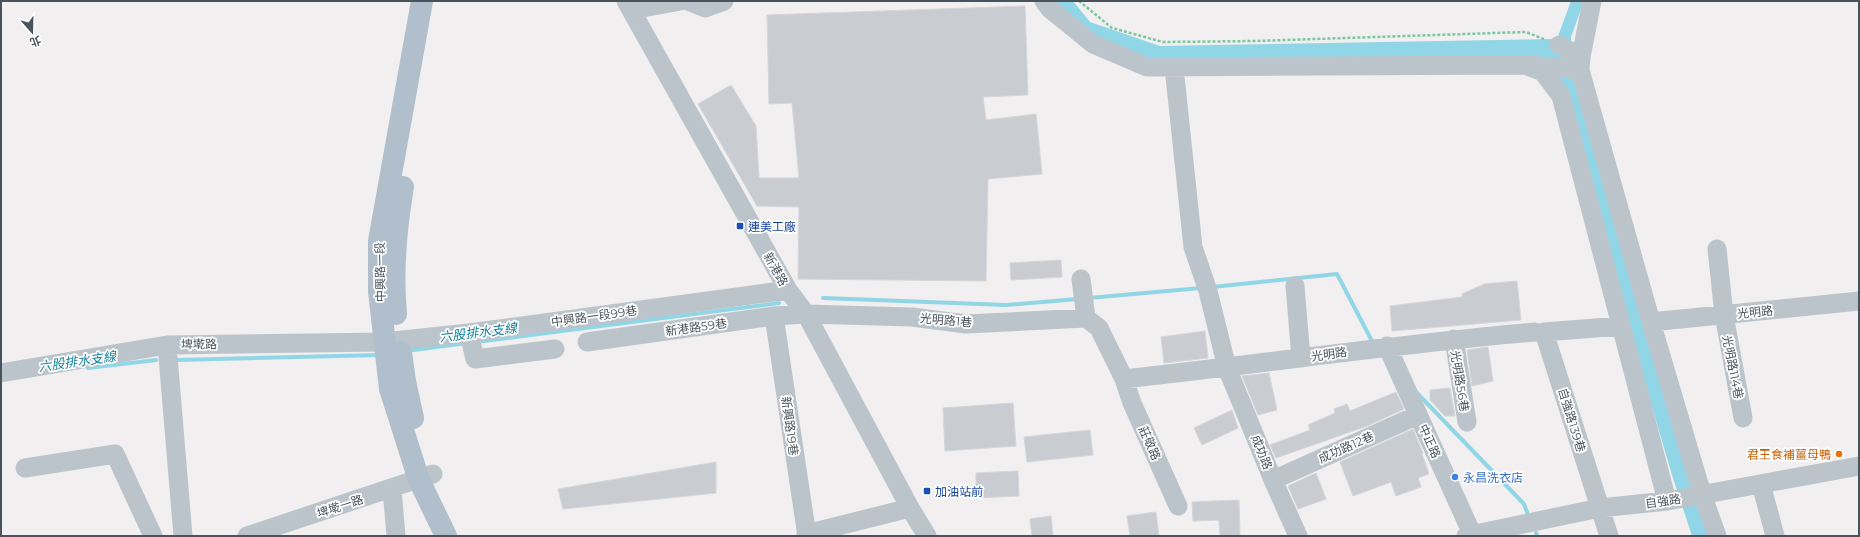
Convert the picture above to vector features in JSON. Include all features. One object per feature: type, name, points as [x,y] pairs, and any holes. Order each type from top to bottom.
[{"type":"main road","name":"中興路一段","points":[[391,341],[379,291],[379,241],[422,1]]},
{"type":"main road","name":"中興路一段","points":[[436,1],[399,212],[391,341],[390,389],[426,477],[446,536]]},
{"type":"main road","name":"中興路一段","points":[[426,477],[461,536]]},
{"type":"street","points":[[629,6],[681,1]]},
{"type":"street","points":[[688,1],[705,8],[724,1]]},
{"type":"street","points":[[1044,1],[1050,9],[1093,44],[1147,67],[1525,65],[1581,63]]},
{"type":"street","points":[[1592,1],[1581,63],[1651,322],[1702,494],[1717,536]]},
{"type":"street","name":"新港路","points":[[629,6],[788,290],[806,314],[910,508],[927,536]]},
{"type":"street","points":[[1559,45],[1581,63]]},
{"type":"street","points":[[1525,65],[1543,72],[1561,96],[1667,502]]},
{"type":"street","name":"成功路","points":[[1174,67],[1193,247],[1206,286],[1227,368],[1273,480],[1298,536]]},
{"type":"street","name":"光明路114巷","points":[[1717,249],[1724,315],[1743,418]]},
{"type":"street","points":[[1295,286],[1301,358]]},
{"type":"street","name":"中興路一段99巷","points":[[391,341],[469,333],[788,290]]},
{"type":"street","name":"光明路1巷","points":[[806,314],[912,317],[966,324],[1083,298],[1124,379]]},
{"type":"street","name":"光明路","points":[[1651,322],[1859,301]]},
{"type":"street","name":"新港路59巷","points":[[587,342],[774,316],[806,314]]},
{"type":"street","name":"新興路19巷","points":[[774,316],[807,535]]},
{"type":"street","name":"光明路","points":[[1124,379],[1227,368],[1301,358],[1384,351],[1454,339],[1621,326]]},
{"type":"street","name":"自強路139巷","points":[[1539,332],[1609,536]]},
{"type":"street","points":[[469,333],[475,359],[554,349]]},
{"type":"street","name":"光明路56巷","points":[[1454,339],[1467,422]]},
{"type":"street","name":"埤墘路","points":[[1,373],[167,345],[391,341]]},
{"type":"street","points":[[167,345],[183,536]]},
{"type":"street","name":"中正路","points":[[1384,351],[1405,385],[1470,536]]},
{"type":"street","name":"莊敬路","points":[[1124,379],[1132,403],[1178,506]]},
{"type":"street","name":"成功路12巷","points":[[1273,480],[1418,415]]},
{"type":"street","points":[[25,468],[115,454],[153,536]]},
{"type":"street","name":"自強路","points":[[1470,536],[1600,508],[1667,502],[1702,494],[1859,466]]},
{"type":"street","name":"埤墘一路","points":[[247,536],[270,532],[426,477]]},
{"type":"street","points":[[1761,484],[1775,536]]},
{"type":"street","points":[[392,489],[396,536]]},
{"type":"street","points":[[807,535],[910,508]]},
{"type":"path","points":[[1079,1],[1112,28],[1163,42],[1255,41],[1526,32],[1559,45]]},
{"type":"water","points":[[1048,1],[1073,1],[1090,22],[1160,46],[1557,39],[1571,1],[1584,1],[1571,37],[1571,72],[1714,536],[1692,536],[1672,475],[1556,81],[1550,69],[1142,59],[1093,39]]},
{"type":"building","points":[[1025,6],[1028,95],[983,97],[986,120],[1036,114],[1042,174],[988,179],[986,281],[798,279],[799,207],[757,206],[698,104],[731,85],[756,126],[759,178],[799,178],[792,103],[769,104],[767,15]]},
{"type":"building","points":[[1061,260],[1062,277],[1011,280],[1010,263]]},
{"type":"building","points":[[1517,281],[1521,320],[1392,331],[1390,306],[1462,297],[1462,294],[1484,284]]},
{"type":"building","points":[[1205,331],[1208,358],[1164,363],[1161,337]]},
{"type":"building","points":[[1488,347],[1493,381],[1472,386],[1467,350]]},
{"type":"building","points":[[1269,373],[1277,410],[1258,415],[1242,376]]},
{"type":"building","points":[[1450,388],[1455,416],[1445,416],[1430,400],[1430,390]]},
{"type":"building","points":[[1396,392],[1404,409],[1367,426],[1276,458],[1270,445],[1310,430],[1308,425],[1335,413],[1334,409],[1347,404],[1350,411]]},
{"type":"building","points":[[1013,403],[1016,446],[945,451],[943,408]]},
{"type":"building","points":[[1232,410],[1238,428],[1202,445],[1194,428]]},
{"type":"building","points":[[1413,429],[1423,453],[1422,454],[1429,474],[1418,478],[1421,487],[1396,496],[1391,482],[1353,496],[1340,462]]},
{"type":"building","points":[[1090,430],[1093,455],[1027,462],[1024,437]]},
{"type":"building","points":[[716,462],[716,493],[563,509],[558,489]]},
{"type":"building","points":[[1018,471],[1019,496],[976,498],[976,473]]},
{"type":"building","points":[[1316,473],[1326,499],[1298,509],[1288,486]]},
{"type":"building","points":[[1239,500],[1240,536],[1220,536],[1219,520],[1193,521],[1192,502]]},
{"type":"building","points":[[1156,512],[1159,536],[1130,536],[1127,516]]},
{"type":"building","points":[[1051,516],[1053,536],[1032,536],[1030,519]]},
{"type":"waterway","points":[[1212,287],[1337,274],[1373,343]]},
{"type":"waterway","points":[[1089,298],[1201,288]]},
{"type":"waterway","points":[[823,298],[1006,305],[1078,299]]},
{"type":"waterway","name":"六股排水支線","points":[[476,342],[779,303]]},
{"type":"waterway","name":"六股排水支線","points":[[406,351],[467,343]]},
{"type":"waterway","name":"六股排水支線","points":[[178,360],[380,355]]},
{"type":"waterway","name":"六股排水支線","points":[[88,368],[156,360]]},
{"type":"waterway","points":[[1417,393],[1524,504],[1527,512]]},
{"type":"place","name":"連美工廠","points":[[740,226]]},
{"type":"place","name":"君王食補薑母鴨","points":[[1839,454]]},
{"type":"place","name":"永昌洗衣店","points":[[1455,477]]},
{"type":"place","name":"加油站前","points":[[927,491]]}]
